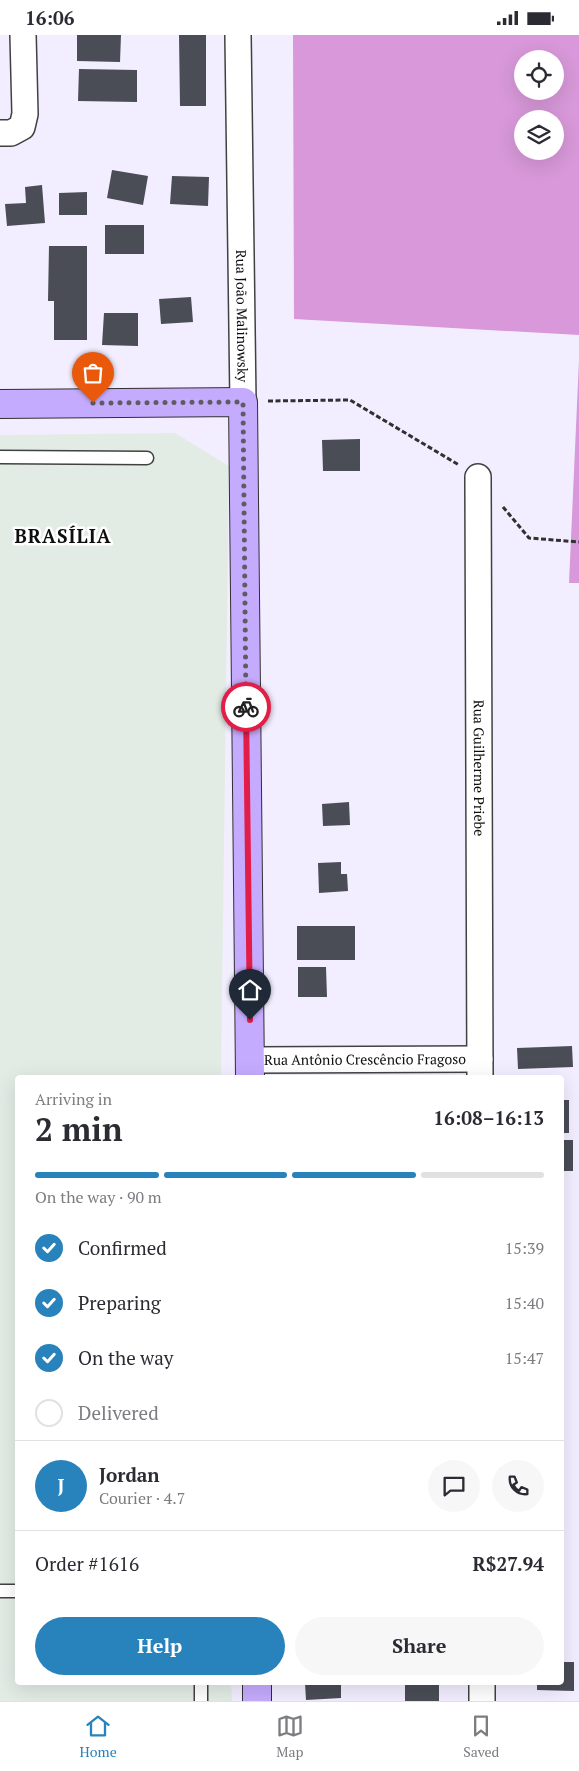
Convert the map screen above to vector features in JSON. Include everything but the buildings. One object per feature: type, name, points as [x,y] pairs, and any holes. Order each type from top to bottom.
[{"type":"street","points":[[0,133],[12,133],[22,127],[25,115],[23,35]]},
{"type":"street","name":"Rua João Malinowsky","points":[[238,35],[250,1069]]},
{"type":"street","points":[[0,404],[243,402]]},
{"type":"street","name":"Rua Guilherme Priebe","points":[[478,477],[480,1068]]},
{"type":"street","name":"Rua Antônio Crescêncio Fragoso","points":[[250,1069],[480,1068]]},
{"type":"street","points":[[257,1685],[257,1701]]},
{"type":"street","points":[[482,1685],[482,1701]]},
{"type":"lane","points":[[0,457],[147,458]]},
{"type":"lane","points":[[0,1591],[15,1591]]},
{"type":"lane","points":[[201,1685],[201,1701]]},
{"type":"path","points":[[243,402],[350,400],[478,477],[529,538],[579,542]]},
{"type":"shaded area","points":[[293,35],[579,35],[579,335],[294,319]]},
{"type":"shaded area","points":[[579,360],[579,583],[569,583]]},
{"type":"shaded area","points":[[175,433],[229,466],[221,1075],[15,1075],[15,1685],[231,1685],[232,1701],[0,1701],[0,435]]},
{"type":"way so far","points":[[93,403],[243,402],[246,707]]},
{"type":"district","name":"BRASÍLIA","points":[[63,536]]},
{"type":"route","points":[[246,707],[250,1020]]}]
